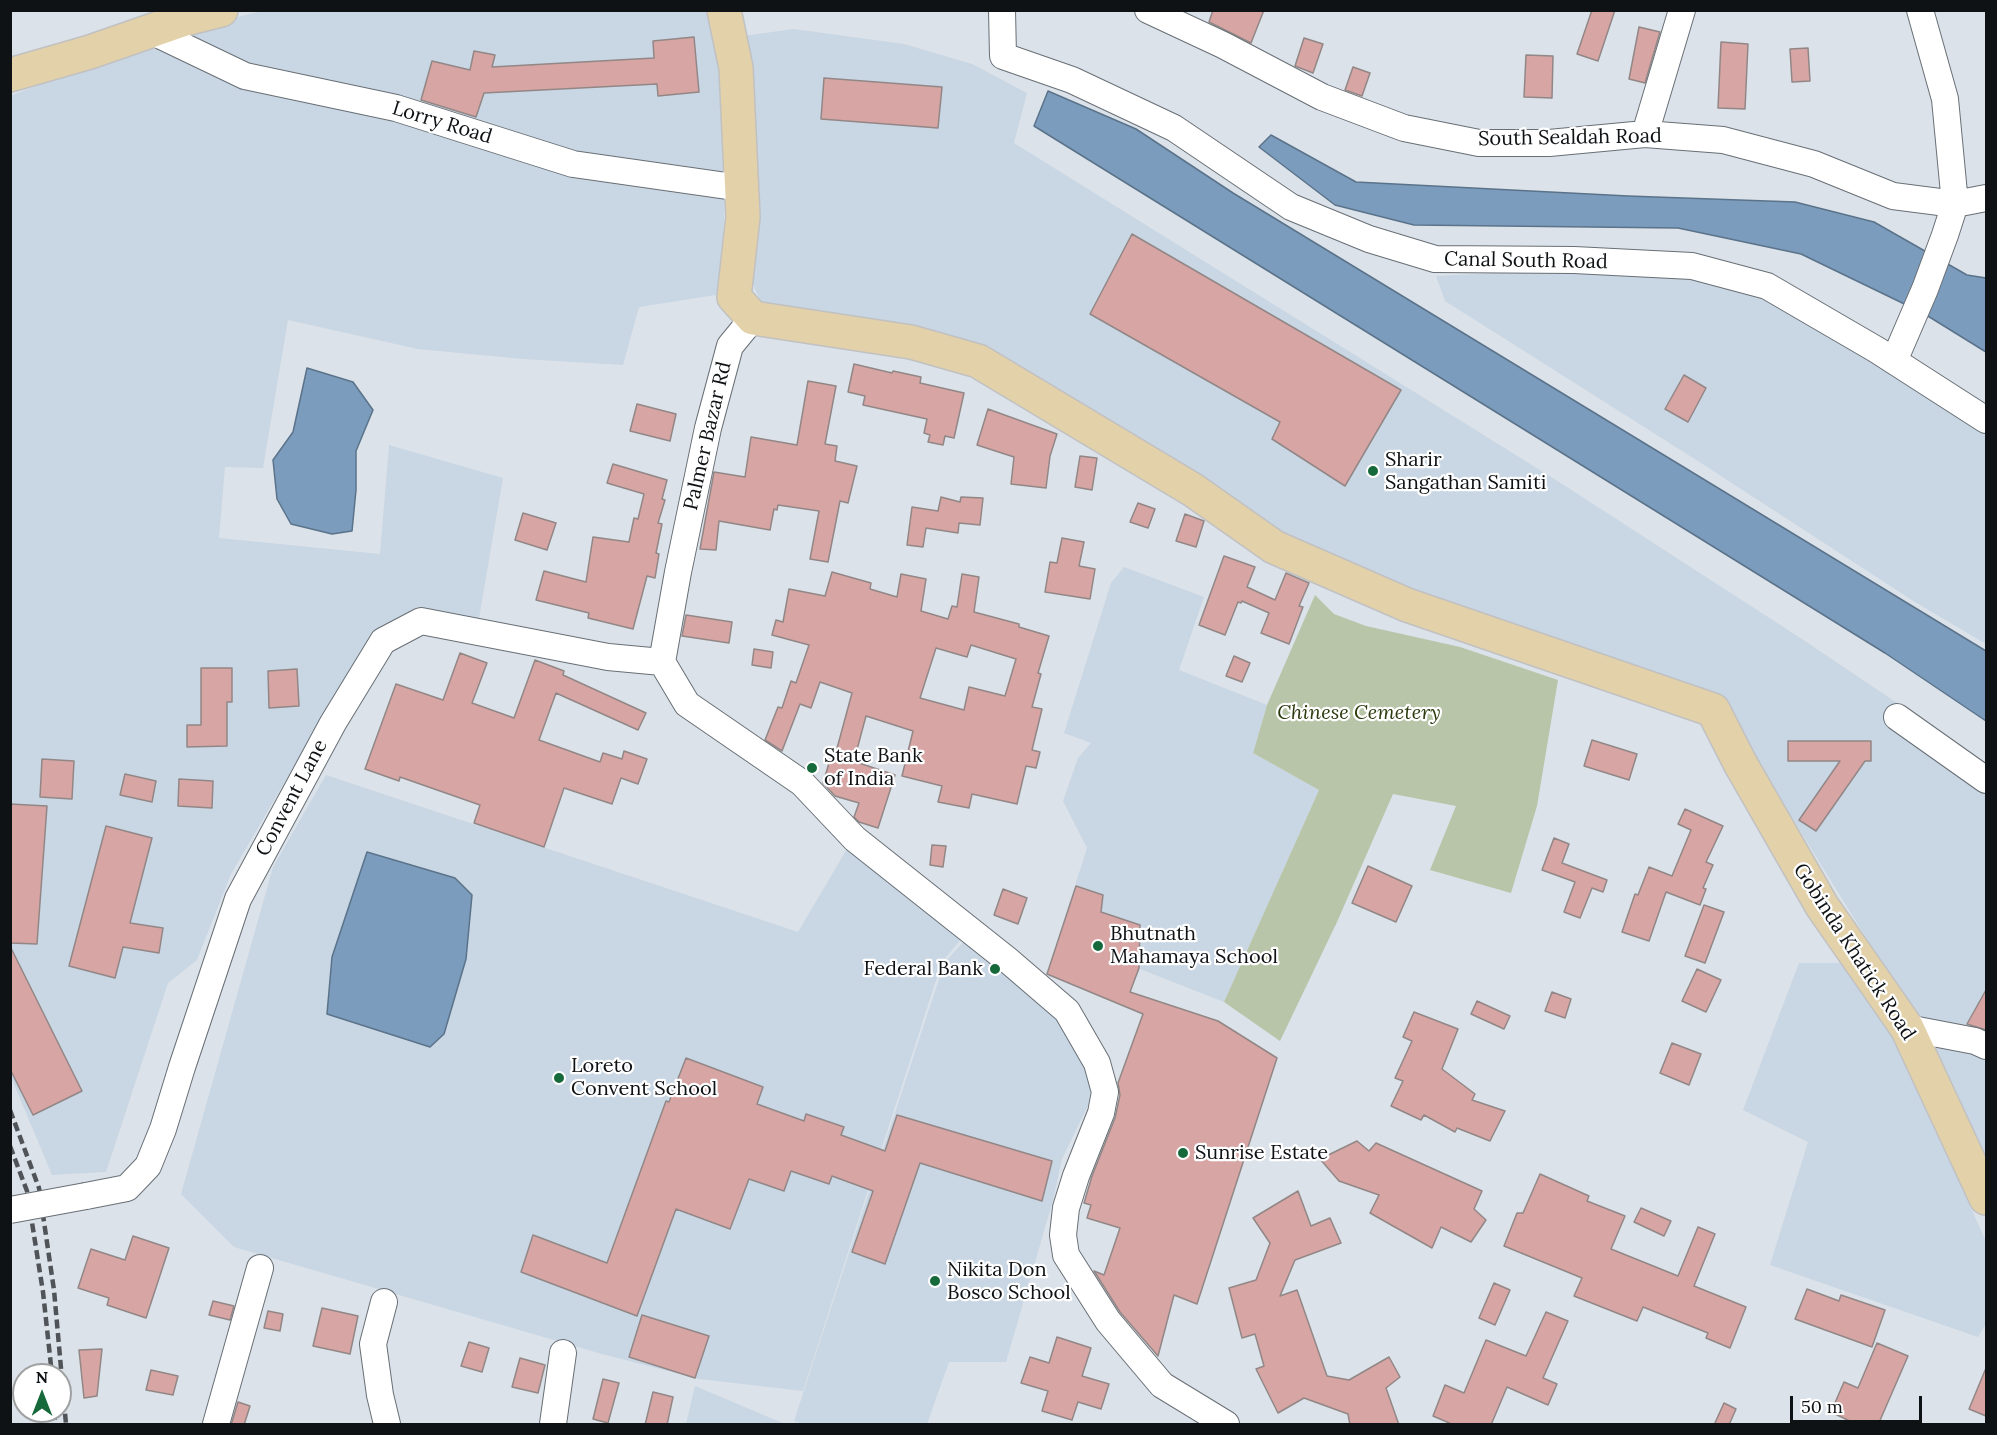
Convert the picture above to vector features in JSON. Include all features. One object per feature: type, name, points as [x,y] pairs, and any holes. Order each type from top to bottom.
[{"type":"main road","points":[[10,75],[220,10]]},
{"type":"main road","points":[[724,10],[736,68],[743,217],[734,297],[753,318]]},
{"type":"main road","name":"Gobinda Khatick Road","points":[[753,318],[911,342],[978,361],[1193,490],[1274,547],[1407,605],[1713,710],[1740,763],[1822,906],[1907,1029],[1986,1198]]},
{"type":"street","name":"Canal South Road","points":[[1002,10],[1003,56],[1072,80],[1174,128],[1291,207],[1369,238],[1435,259],[1574,260],[1692,266],[1767,286],[1894,361],[1986,420]]},
{"type":"street","name":"South Sealdah Road","points":[[1148,10],[1223,45],[1322,97],[1404,128],[1479,142],[1549,142],[1645,134],[1723,140],[1814,164],[1893,196],[1972,201]]},
{"type":"street","points":[[1645,134],[1682,10]]},
{"type":"street","points":[[1894,361],[1945,235],[1972,201],[1920,10]]},
{"type":"street","name":"Lorry Road","points":[[150,31],[245,76],[396,108],[573,164],[741,188]]},
{"type":"street","name":"Palmer Bazar Rd","points":[[662,662],[708,428],[730,346],[753,318]]},
{"type":"street","name":"Convent Lane","points":[[10,1210],[127,1188],[148,1166],[163,1130],[238,899],[333,723],[383,641],[421,621],[608,657],[662,662]]},
{"type":"street","points":[[662,662],[687,704],[802,783],[855,839],[1010,962],[1067,1011],[1097,1063],[1105,1092],[1101,1113],[1066,1208],[1063,1235],[1066,1255],[1108,1321],[1162,1385],[1226,1425]]},
{"type":"street","points":[[1897,717],[1986,780]]},
{"type":"street","points":[[1907,1029],[1975,1041],[1986,1046]]},
{"type":"street","points":[[216,1425],[260,1268]]},
{"type":"street","points":[[384,1302],[373,1344],[387,1425]]},
{"type":"street","points":[[553,1425],[563,1353]]},
{"type":"shaded area","points":[[266,10],[712,11],[728,67],[722,294],[639,307],[623,365],[418,349],[288,320],[263,468],[225,467],[219,538],[380,554],[389,445],[503,478],[478,624],[416,607],[364,646],[231,874],[197,960],[168,983],[106,1172],[52,1175],[11,1077],[10,96],[185,30]]},
{"type":"shaded area","points":[[794,29],[904,44],[972,64],[1027,93],[1014,143],[1556,480],[1805,641],[1986,763],[1986,1168],[1912,1012],[1721,703],[1293,547],[1059,391],[763,306],[753,285],[757,225],[743,36]]},
{"type":"shaded area","points":[[1540,271],[1686,275],[1764,294],[1986,431],[1986,644],[1915,602],[1445,301],[1436,276]]},
{"type":"shaded area","points":[[1124,567],[1204,597],[1179,670],[1267,705],[1253,753],[1319,790],[1224,1002],[1140,969],[1123,1006],[1047,974],[1087,848],[1063,801],[1078,758],[1091,743],[1064,733],[1111,583]]},
{"type":"shaded area","name":"Loreto Convent School","points":[[326,775],[798,932],[847,849],[967,932],[942,962],[803,1391],[699,1379],[602,1354],[234,1247],[181,1194],[273,867]]},
{"type":"shaded area","name":"Nikita Don Bosco School","points":[[968,937],[1050,1002],[1078,1043],[1095,1091],[1062,1159],[1053,1200],[1006,1362],[949,1362],[927,1424],[803,1424],[794,1421],[945,962]]},
{"type":"shaded area","points":[[1799,963],[1846,963],[1894,1033],[1986,1242],[1986,1324],[1978,1337],[1770,1265],[1808,1142],[1743,1110]]},
{"type":"shaded area","points":[[695,1386],[785,1424],[686,1424]]},
{"type":"green space","name":"Chinese Cemetery","points":[[1315,595],[1334,614],[1366,626],[1460,647],[1558,680],[1537,806],[1511,893],[1430,870],[1456,806],[1393,794],[1337,922],[1280,1041],[1224,1002],[1319,790],[1253,753],[1267,705]]},
{"type":"water","points":[[1048,91],[1136,129],[1233,193],[1986,651],[1986,721],[1885,653],[1034,126]]},
{"type":"water","points":[[1271,135],[1356,182],[1795,202],[1874,222],[1967,275],[1986,278],[1986,352],[1923,313],[1801,254],[1678,228],[1414,225],[1335,205],[1259,147]]},
{"type":"water","points":[[307,368],[353,382],[373,410],[356,451],[356,490],[352,531],[332,534],[291,524],[277,499],[273,460],[293,432]]},
{"type":"water","points":[[367,852],[455,878],[472,895],[466,959],[444,1034],[430,1047],[327,1014],[332,957]]},
{"type":"building","points":[[1213,10],[1264,10],[1251,43],[1209,22]]},
{"type":"building","points":[[1592,10],[1615,10],[1598,61],[1577,54]]},
{"type":"building","points":[[1639,27],[1660,32],[1645,83],[1629,79]]},
{"type":"building","points":[[694,37],[699,92],[658,96],[657,84],[484,93],[476,117],[421,100],[432,61],[470,70],[474,51],[495,55],[492,67],[654,58],[653,41]]},
{"type":"building","points":[[1304,38],[1323,44],[1313,73],[1295,66]]},
{"type":"building","points":[[1721,42],[1748,44],[1745,109],[1718,108]]},
{"type":"building","points":[[1808,48],[1810,81],[1792,82],[1790,49]]},
{"type":"building","points":[[1526,55],[1553,56],[1552,98],[1524,97]]},
{"type":"building","points":[[1353,67],[1370,73],[1362,96],[1345,90]]},
{"type":"building","points":[[824,78],[942,87],[938,128],[821,119]]},
{"type":"building","points":[[1132,234],[1401,390],[1345,486],[1272,439],[1280,422],[1090,314]]},
{"type":"building","points":[[854,364],[921,377],[920,383],[964,393],[954,438],[945,436],[943,445],[928,442],[930,435],[924,433],[927,419],[863,405],[865,396],[848,392]]},
{"type":"building","points":[[1684,375],[1706,388],[1688,422],[1665,409]]},
{"type":"building","points":[[808,381],[836,386],[825,444],[837,446],[835,461],[857,466],[848,503],[840,501],[828,562],[810,559],[819,511],[778,505],[777,510],[774,509],[770,530],[719,521],[716,550],[700,549],[714,472],[745,477],[751,437],[797,445]]},
{"type":"building","points":[[637,404],[676,414],[670,441],[630,431]]},
{"type":"building","points":[[988,409],[1057,434],[1050,456],[1046,488],[1011,484],[1014,457],[977,445]]},
{"type":"building","points":[[1080,456],[1097,458],[1092,490],[1075,487]]},
{"type":"building","points":[[613,464],[667,480],[662,499],[665,500],[658,523],[662,524],[656,553],[659,554],[655,578],[647,576],[633,629],[588,618],[589,613],[536,600],[544,571],[586,582],[593,537],[629,542],[634,518],[638,519],[644,494],[607,483]]},
{"type":"building","points":[[941,497],[960,502],[961,497],[983,498],[980,525],[959,523],[958,533],[926,528],[923,547],[907,545],[912,507],[938,511]]},
{"type":"building","points":[[1138,503],[1155,509],[1148,528],[1130,522]]},
{"type":"building","points":[[523,513],[556,523],[547,550],[515,540]]},
{"type":"building","points":[[1185,514],[1204,521],[1196,547],[1176,541]]},
{"type":"building","points":[[1062,538],[1084,542],[1079,566],[1095,569],[1090,599],[1045,592],[1050,562],[1057,563]]},
{"type":"building","points":[[1224,556],[1255,567],[1247,587],[1275,600],[1286,573],[1309,583],[1299,606],[1303,607],[1289,644],[1261,633],[1269,613],[1242,601],[1238,602],[1225,635],[1199,625]]},
{"type":"building","points":[[832,572],[871,583],[870,589],[897,597],[901,574],[926,579],[921,611],[948,619],[952,606],[957,607],[962,574],[979,577],[974,612],[1019,624],[1019,627],[1049,636],[1038,673],[1041,674],[1032,707],[1042,709],[1032,750],[1040,752],[1036,768],[1026,766],[1017,804],[972,794],[969,808],[938,802],[942,786],[902,776],[913,731],[866,716],[855,757],[856,762],[895,775],[878,828],[859,822],[854,817],[859,803],[835,796],[823,783],[833,750],[836,752],[852,693],[820,682],[811,708],[800,704],[782,751],[765,740],[778,707],[782,708],[791,681],[796,683],[809,645],[772,635],[776,620],[783,622],[789,589],[825,596]],"holes":[[[971,645],[1016,659],[1005,696],[969,687],[964,710],[920,698],[936,648],[967,657]]]},
{"type":"building","points":[[686,615],[732,622],[729,643],[682,636]]},
{"type":"building","points":[[754,649],[773,652],[771,668],[752,665]]},
{"type":"building","points":[[460,653],[487,663],[472,703],[514,718],[535,660],[564,671],[563,675],[646,713],[638,730],[556,693],[539,740],[600,762],[603,753],[622,759],[624,751],[647,759],[638,784],[621,778],[612,804],[564,788],[544,847],[474,823],[480,805],[400,777],[399,781],[365,769],[396,684],[443,700]]},
{"type":"building","points":[[1234,656],[1250,663],[1242,682],[1226,676]]},
{"type":"building","points":[[201,668],[232,668],[232,702],[227,702],[227,746],[187,747],[187,725],[201,725]]},
{"type":"building","points":[[297,669],[299,706],[269,708],[268,671]]},
{"type":"building","points":[[1592,740],[1637,754],[1629,780],[1584,766]]},
{"type":"building","points":[[1788,741],[1871,741],[1871,761],[1865,761],[1816,831],[1799,820],[1840,761],[1788,761]]},
{"type":"building","points":[[42,759],[74,761],[72,799],[40,797]]},
{"type":"building","points":[[125,774],[156,781],[152,802],[120,795]]},
{"type":"building","points":[[179,779],[213,781],[212,808],[178,806]]},
{"type":"building","points":[[10,804],[47,806],[37,944],[10,943]]},
{"type":"building","points":[[1685,809],[1723,826],[1706,862],[1713,865],[1703,888],[1706,889],[1700,905],[1666,892],[1649,941],[1622,932],[1635,894],[1638,895],[1649,867],[1672,876],[1691,830],[1678,824]]},
{"type":"building","points":[[106,826],[152,838],[130,923],[163,928],[159,953],[123,947],[115,978],[69,966]]},
{"type":"building","points":[[1554,838],[1569,844],[1562,863],[1607,880],[1603,892],[1592,888],[1580,918],[1564,912],[1575,882],[1542,870]]},
{"type":"building","points":[[932,845],[946,846],[943,867],[930,865]]},
{"type":"building","points":[[1368,866],[1412,886],[1396,922],[1352,903]]},
{"type":"building","name":"Sunrise Estate","points":[[1076,886],[1103,895],[1101,912],[1140,925],[1139,968],[1130,992],[1218,1021],[1277,1058],[1197,1304],[1174,1295],[1158,1356],[1120,1312],[1094,1271],[1104,1275],[1120,1228],[1087,1218],[1091,1205],[1084,1203],[1115,1118],[1120,1095],[1118,1083],[1143,1014],[1047,974]]},
{"type":"building","points":[[1003,889],[1027,898],[1018,924],[994,915]]},
{"type":"building","points":[[1704,905],[1724,912],[1705,963],[1685,956]]},
{"type":"building","points":[[10,946],[82,1091],[33,1115],[10,1069]]},
{"type":"building","points":[[1697,969],[1721,980],[1706,1012],[1682,1001]]},
{"type":"building","points":[[1986,990],[1986,1030],[1967,1024]]},
{"type":"building","points":[[1552,992],[1571,999],[1565,1018],[1545,1011]]},
{"type":"building","points":[[1477,1001],[1510,1016],[1504,1029],[1471,1014]]},
{"type":"building","points":[[1414,1012],[1458,1029],[1442,1069],[1475,1094],[1472,1100],[1505,1111],[1490,1141],[1457,1128],[1455,1132],[1424,1115],[1421,1120],[1391,1106],[1403,1081],[1395,1078],[1412,1041],[1403,1037]]},
{"type":"building","points":[[1672,1043],[1701,1054],[1689,1085],[1660,1073]]},
{"type":"building","points":[[686,1058],[763,1087],[757,1104],[804,1121],[806,1114],[844,1127],[841,1135],[885,1151],[897,1115],[1052,1161],[1042,1201],[920,1163],[885,1264],[852,1252],[873,1191],[832,1176],[829,1184],[791,1171],[784,1191],[749,1179],[730,1229],[676,1209],[637,1316],[521,1272],[533,1235],[607,1263],[666,1101],[669,1102]]},
{"type":"building","points":[[1357,1141],[1369,1151],[1376,1143],[1482,1191],[1474,1209],[1486,1220],[1471,1242],[1441,1227],[1432,1248],[1370,1213],[1379,1195],[1339,1181],[1320,1159]]},
{"type":"building","points":[[1540,1174],[1589,1196],[1587,1201],[1625,1216],[1611,1249],[1678,1276],[1698,1227],[1715,1234],[1694,1286],[1746,1307],[1730,1348],[1706,1338],[1708,1333],[1643,1307],[1637,1321],[1574,1296],[1582,1278],[1504,1246],[1517,1213],[1523,1213]]},
{"type":"building","points":[[1298,1191],[1311,1226],[1330,1218],[1341,1243],[1295,1260],[1280,1296],[1297,1290],[1327,1376],[1349,1380],[1389,1357],[1400,1377],[1386,1388],[1399,1425],[1350,1425],[1348,1414],[1304,1398],[1278,1413],[1256,1369],[1264,1366],[1255,1334],[1242,1338],[1229,1288],[1256,1280],[1270,1243],[1253,1218]]},
{"type":"building","points":[[1641,1208],[1671,1221],[1664,1236],[1634,1222]]},
{"type":"building","points":[[133,1236],[169,1248],[146,1318],[107,1305],[109,1298],[78,1288],[91,1249],[125,1260]]},
{"type":"building","points":[[1494,1283],[1510,1290],[1495,1325],[1479,1318]]},
{"type":"building","points":[[1807,1289],[1839,1301],[1841,1295],[1885,1310],[1872,1347],[1795,1319]]},
{"type":"building","points":[[213,1301],[234,1306],[230,1320],[209,1315]]},
{"type":"building","points":[[322,1308],[358,1316],[350,1354],[313,1346]]},
{"type":"building","points":[[268,1311],[283,1314],[280,1331],[264,1328]]},
{"type":"building","points":[[1546,1312],[1568,1321],[1543,1378],[1557,1384],[1548,1405],[1507,1387],[1491,1425],[1454,1425],[1433,1416],[1445,1385],[1464,1393],[1486,1340],[1526,1356]]},
{"type":"building","points":[[642,1315],[709,1336],[695,1378],[629,1357]]},
{"type":"building","points":[[1057,1337],[1091,1348],[1082,1376],[1109,1384],[1101,1409],[1078,1402],[1072,1420],[1042,1411],[1048,1391],[1021,1383],[1030,1357],[1049,1363]]},
{"type":"building","points":[[469,1342],[489,1348],[482,1372],[461,1366]]},
{"type":"building","points":[[1877,1343],[1908,1356],[1878,1425],[1858,1425],[1831,1412],[1844,1382],[1858,1388]]},
{"type":"building","points":[[102,1349],[97,1396],[84,1398],[79,1350]]},
{"type":"building","points":[[520,1358],[545,1365],[538,1393],[512,1387]]},
{"type":"building","points":[[1986,1368],[1986,1416],[1969,1409]]},
{"type":"building","points":[[151,1370],[178,1376],[173,1395],[146,1390]]},
{"type":"building","points":[[603,1379],[619,1383],[608,1423],[593,1419]]},
{"type":"building","points":[[653,1392],[673,1397],[667,1425],[645,1425]]},
{"type":"building","points":[[238,1402],[250,1406],[244,1425],[231,1425]]},
{"type":"building","points":[[1724,1403],[1736,1409],[1729,1425],[1714,1425]]},
{"type":"railway","points":[[10,1110],[39,1188],[54,1290],[66,1424]]},
{"type":"railway","points":[[10,1146],[27,1191],[43,1292],[51,1363]]},
{"type":"place","name":"Sharir Sangathan Samiti","points":[[1373,471]]},
{"type":"place","name":"State Bank of India","points":[[812,768]]},
{"type":"place","name":"Bhutnath Mahamaya School","points":[[1098,946]]},
{"type":"place","name":"Federal Bank","points":[[995,969]]},
{"type":"place","name":"Loreto Convent School","points":[[559,1078]]},
{"type":"place","name":"Sunrise Estate","points":[[1183,1153]]},
{"type":"place","name":"Nikita Don Bosco School","points":[[935,1281]]}]
